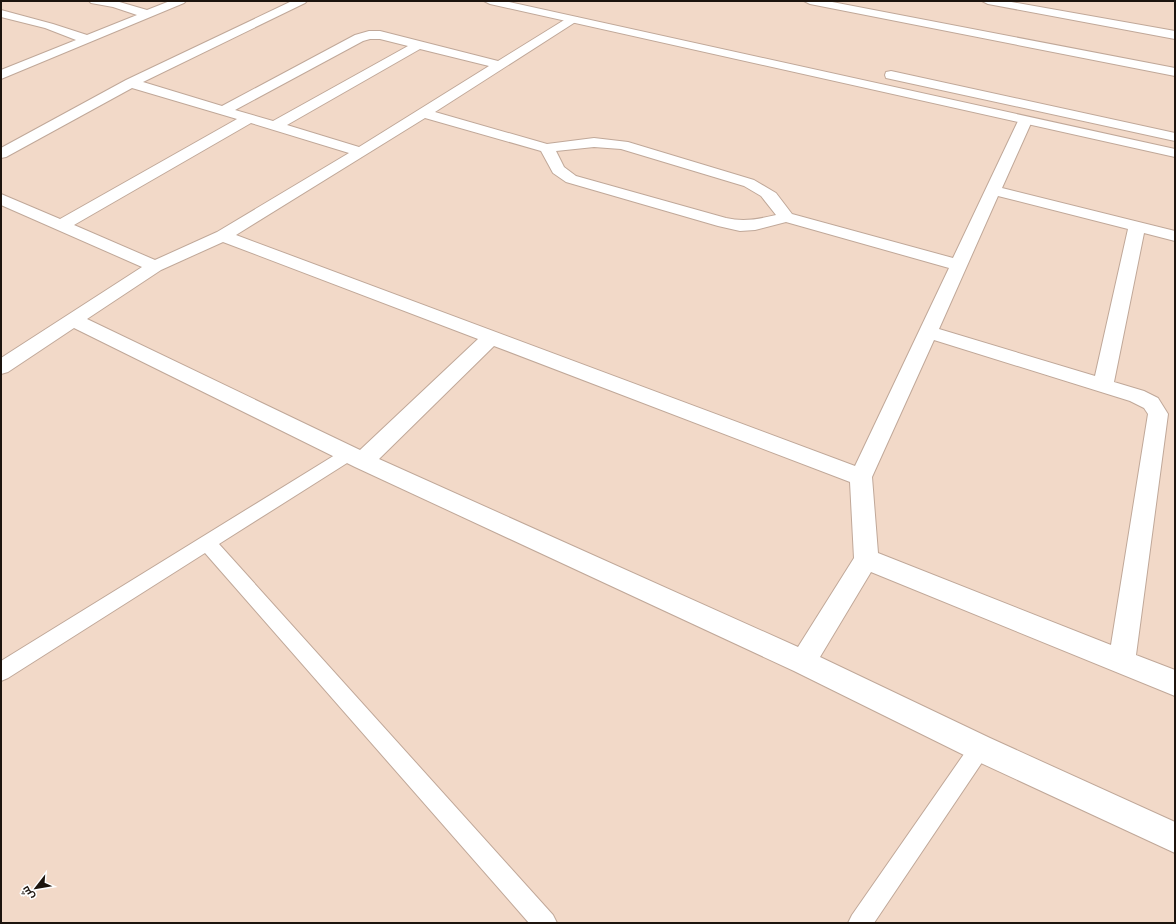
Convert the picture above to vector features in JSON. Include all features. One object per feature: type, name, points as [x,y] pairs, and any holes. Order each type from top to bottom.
[{"type":"street","points":[[95,1],[115,4],[147,14]]},
{"type":"street","points":[[1,75],[180,1]]},
{"type":"street","points":[[1,154],[131,83],[301,1]]},
{"type":"street","points":[[490,1],[1175,153]]},
{"type":"street","points":[[810,1],[1175,72]]},
{"type":"street","points":[[988,1],[1175,35]]},
{"type":"street","points":[[1,13],[49,26],[86,39]]},
{"type":"street","points":[[1,367],[155,266],[223,236],[424,113],[573,19]]},
{"type":"street","points":[[223,110],[358,38],[369,35],[380,35],[500,65]]},
{"type":"street","points":[[275,126],[419,44]]},
{"type":"street","points":[[880,72],[1175,137]]},
{"type":"street","points":[[131,83],[361,152]]},
{"type":"street","points":[[424,113],[547,148],[590,142],[607,142],[622,145],[749,183],[764,190],[775,200],[786,217]]},
{"type":"street","points":[[61,225],[250,118]]},
{"type":"street","points":[[803,662],[866,559],[861,477],[1025,120]]},
{"type":"street","points":[[547,148],[555,166],[562,175],[724,223],[740,226],[755,225],[786,217],[958,265]]},
{"type":"street","points":[[993,190],[1175,236]]},
{"type":"street","points":[[1,199],[155,266]]},
{"type":"street","points":[[1103,385],[1137,226]]},
{"type":"street","points":[[223,236],[861,477]]},
{"type":"street","points":[[74,320],[356,457],[803,662],[980,748],[1175,838]]},
{"type":"street","points":[[928,332],[1137,396],[1151,403],[1158,414],[1122,661]]},
{"type":"street","points":[[356,457],[492,337]]},
{"type":"street","points":[[866,559],[1175,683]]},
{"type":"lane","points":[[1,672],[208,543],[356,457]]},
{"type":"lane","points":[[208,543],[545,923]]},
{"type":"lane","points":[[860,923],[980,748]]}]
